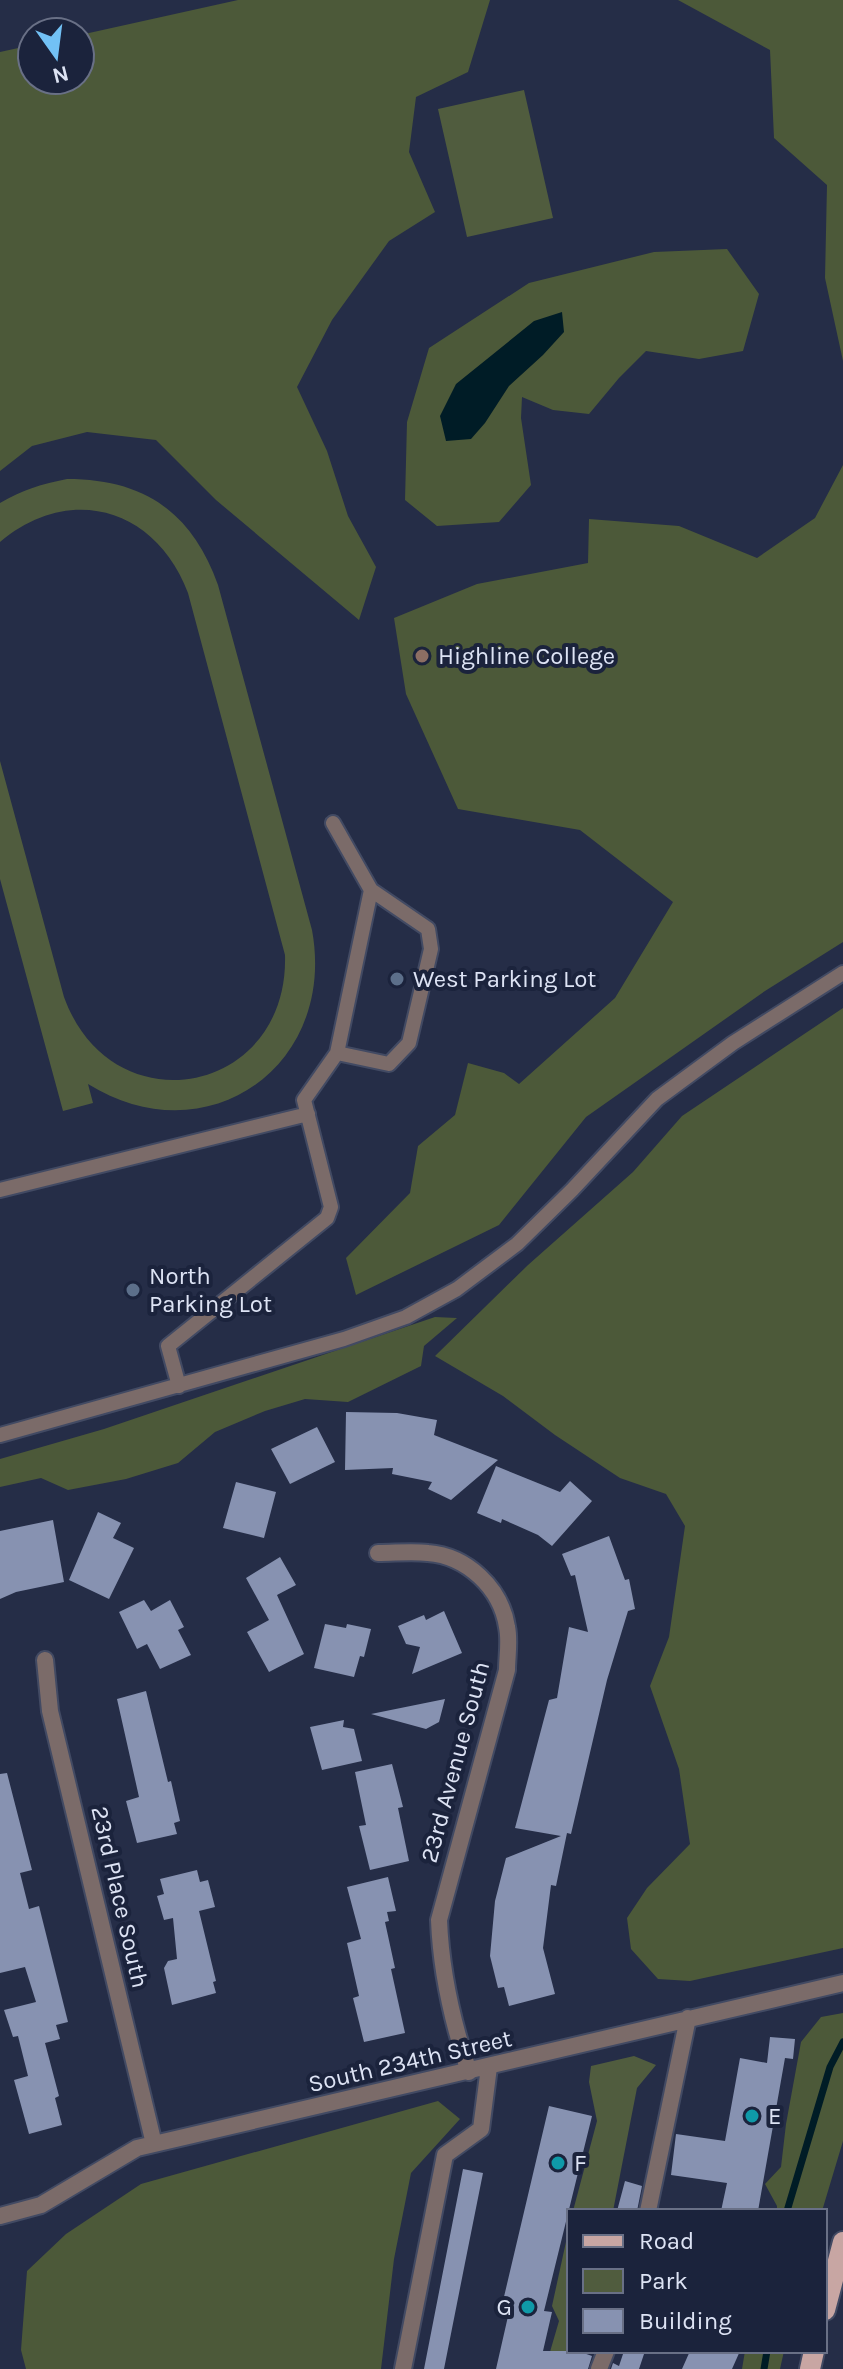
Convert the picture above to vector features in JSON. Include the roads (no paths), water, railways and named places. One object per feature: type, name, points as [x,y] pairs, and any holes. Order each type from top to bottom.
[{"type":"main road","points":[[827,2302],[843,2242]]},
{"type":"street","name":"23rd Avenue South","points":[[378,1553],[430,1552],[463,1563],[482,1578],[498,1598],[508,1628],[507,1670],[439,1920],[440,1955],[447,2001],[469,2072]]},
{"type":"street","name":"23rd Place South","points":[[45,1660],[50,1711],[154,2144]]},
{"type":"street","name":"South 234th Street","points":[[0,2216],[41,2205],[137,2148],[843,1983]]},
{"type":"street","points":[[648,2209],[688,2018]]},
{"type":"street","points":[[403,2369],[445,2155],[481,2129],[489,2067]]},
{"type":"lane","points":[[333,823],[371,890],[428,929],[431,949],[409,1043],[389,1064],[337,1053]]},
{"type":"lane","points":[[179,1386],[168,1346],[327,1218],[331,1207],[304,1100],[337,1053],[371,890]]},
{"type":"lane","points":[[0,1435],[344,1339],[406,1317],[457,1289],[517,1244],[657,1099],[733,1043],[843,973]]},
{"type":"lane","points":[[0,1190],[308,1114]]},
{"type":"water","points":[[562,312],[564,332],[509,386],[471,439],[446,441],[440,416],[456,384],[534,321]]},
{"type":"waterway","points":[[788,2209],[830,2067],[843,2042]]},
{"type":"waterway","points":[[764,2369],[767,2353]]},
{"type":"place","name":"Highline College","points":[[422,656]]},
{"type":"place","name":"West Parking Lot","points":[[397,979]]},
{"type":"place","name":"North Parking Lot","points":[[133,1290]]},
{"type":"place","name":"E","points":[[752,2116]]},
{"type":"place","name":"F","points":[[558,2163]]},
{"type":"place","name":"G","points":[[528,2307]]}]
